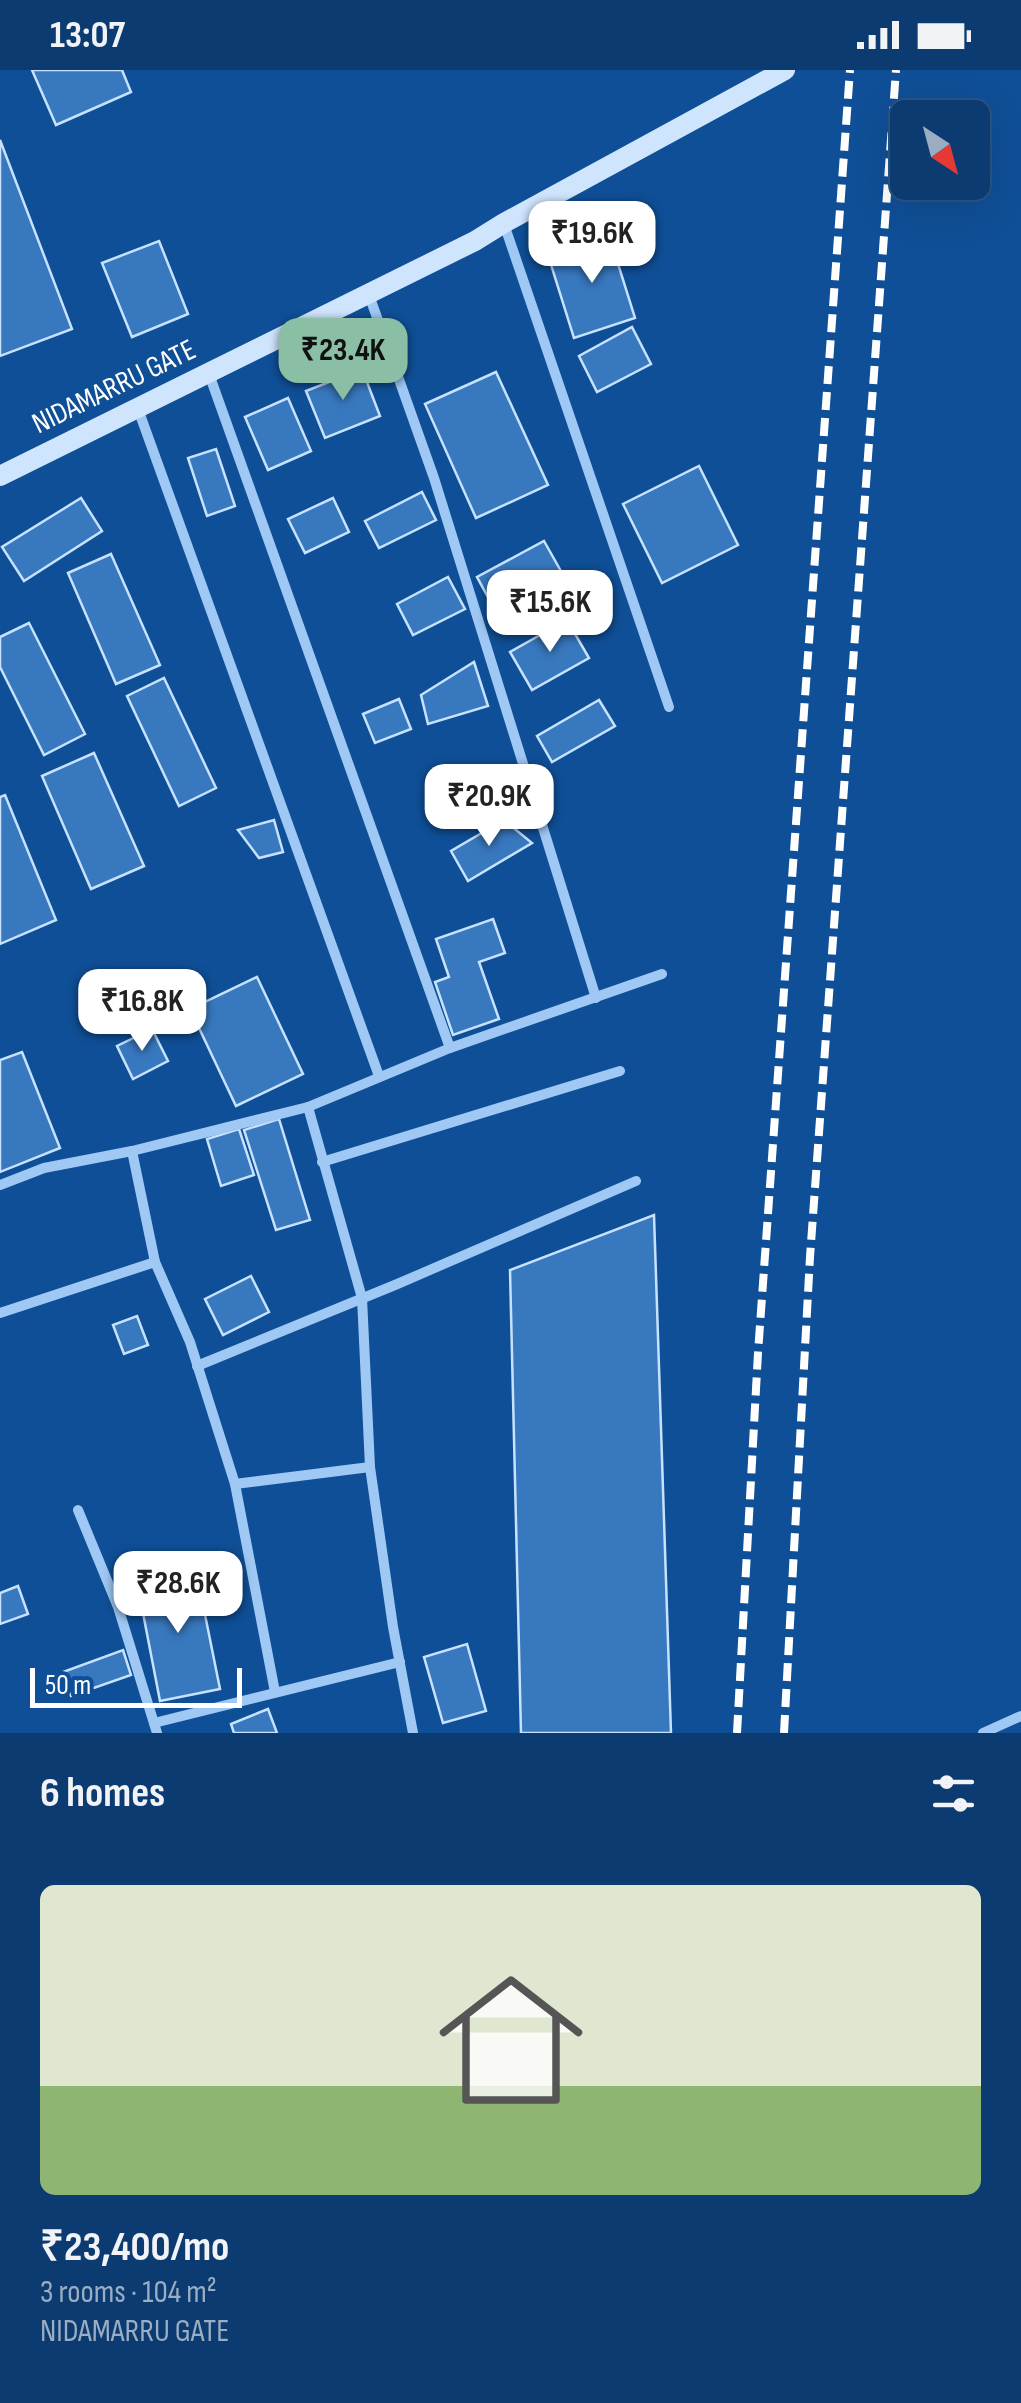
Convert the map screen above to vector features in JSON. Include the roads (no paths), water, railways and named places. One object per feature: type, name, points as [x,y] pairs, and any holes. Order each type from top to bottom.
[{"type":"main road","name":"NIDAMARRU GATE","points":[[0,476],[476,240],[785,70]]},
{"type":"street","points":[[504,223],[668,707]]},
{"type":"street","points":[[368,295],[434,478],[596,998]]},
{"type":"street","points":[[210,374],[450,1048]]},
{"type":"street","points":[[138,409],[378,1076]]},
{"type":"street","points":[[0,1186],[44,1168],[132,1152],[308,1106],[450,1048],[662,974]]},
{"type":"street","points":[[322,1162],[620,1070]]},
{"type":"street","points":[[308,1106],[362,1298],[370,1467],[413,1733]]},
{"type":"street","points":[[132,1152],[156,1262],[190,1342],[235,1484],[276,1692]]},
{"type":"street","points":[[197,1366],[636,1181]]},
{"type":"street","points":[[0,1313],[156,1262]]},
{"type":"street","points":[[235,1484],[370,1467]]},
{"type":"street","points":[[78,1510],[118,1606],[156,1728],[276,1692],[400,1662]]},
{"type":"street","points":[[983,1733],[1021,1716]]},
{"type":"railway","points":[[737,1733],[758,1353],[850,70]]},
{"type":"railway","points":[[784,1733],[810,1257],[896,70]]}]
